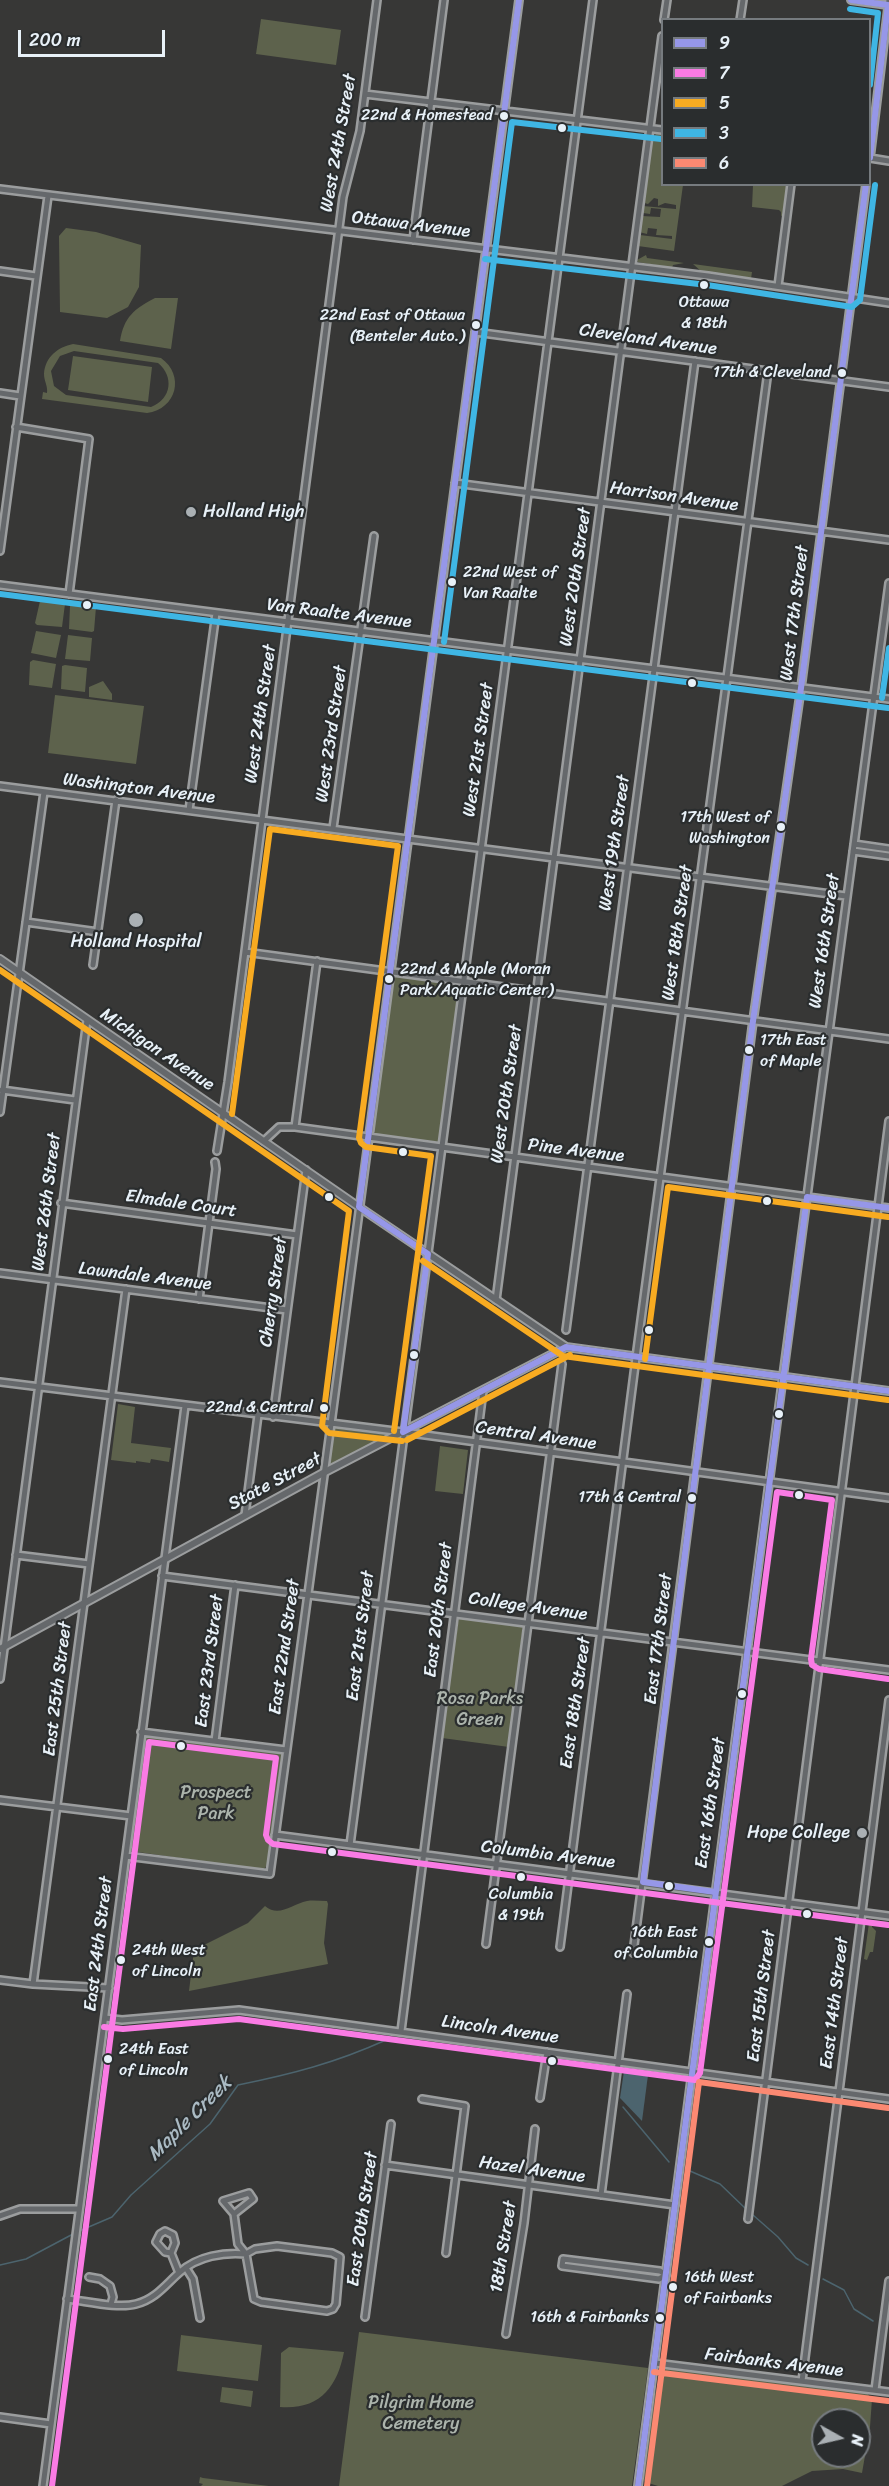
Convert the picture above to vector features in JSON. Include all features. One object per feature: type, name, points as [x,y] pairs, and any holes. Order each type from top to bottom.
[{"type":"main road","name":"Michigan Avenue","points":[[0,958],[358,1207],[566,1347]]},
{"type":"main road","points":[[566,1347],[889,1390]]},
{"type":"main road","name":"State Street","points":[[2,1648],[325,1472],[566,1347]]},
{"type":"main road","name":"West 16th Street","points":[[769,1482],[783,1376]]},
{"type":"main road","name":"East 16th Street","points":[[638,2486],[769,1482]]},
{"type":"street","name":"West 24th Street","points":[[217,1151],[343,197],[358,142],[377,0]]},
{"type":"street","points":[[413,240],[444,0]]},
{"type":"street","name":"East 22nd Street","points":[[126,1856],[270,1874],[332,1424],[358,1207],[519,0]]},
{"type":"street","name":"West 21st Street","points":[[403,1432],[593,0]]},
{"type":"street","points":[[664,18],[667,0]]},
{"type":"street","points":[[740,18],[743,0]]},
{"type":"street","points":[[851,0],[888,5]]},
{"type":"street","points":[[871,150],[889,0]]},
{"type":"street","name":"West 20th Street","points":[[496,1300],[661,51]]},
{"type":"street","points":[[365,94],[661,130]]},
{"type":"street","points":[[871,158],[889,160]]},
{"type":"street","points":[[778,286],[791,186]]},
{"type":"street","name":"West 17th Street","points":[[695,1472],[753,1021],[801,688],[866,186]]},
{"type":"street","name":"Ottawa Avenue","points":[[0,189],[633,267],[889,303]]},
{"type":"street","points":[[0,551],[48,196]]},
{"type":"street","points":[[0,271],[36,276]]},
{"type":"street","name":"Cleveland Avenue","points":[[475,332],[889,387]]},
{"type":"street","name":"West 19th Street","points":[[566,1330],[695,361]]},
{"type":"street","name":"West 18th Street","points":[[622,1463],[768,371]]},
{"type":"street","points":[[0,393],[20,396]]},
{"type":"street","points":[[16,427],[89,439],[69,594]]},
{"type":"street","name":"Harrison Avenue","points":[[455,483],[889,540]]},
{"type":"street","name":"West 23rd Street","points":[[333,828],[374,536]]},
{"type":"street","name":"West 16th Street","points":[[783,1376],[889,583]]},
{"type":"street","name":"Van Raalte Avenue","points":[[0,585],[889,699]]},
{"type":"street","points":[[189,810],[216,613]]},
{"type":"street","name":"Washington Avenue","points":[[0,786],[846,896]]},
{"type":"street","points":[[0,1112],[44,792]]},
{"type":"street","points":[[93,965],[116,800]]},
{"type":"street","points":[[854,844],[889,849]]},
{"type":"street","points":[[853,851],[889,856]]},
{"type":"street","points":[[26,922],[98,932]]},
{"type":"street","points":[[245,952],[889,1039]]},
{"type":"street","points":[[295,1127],[317,961]]},
{"type":"street","name":"West 26th Street","points":[[0,1679],[2,1648],[87,1020]]},
{"type":"street","points":[[2,1090],[75,1100]]},
{"type":"street","name":"East 15th Street","points":[[748,2219],[889,1121]]},
{"type":"street","name":"Pine Avenue","points":[[264,1141],[279,1127],[295,1127],[889,1208]]},
{"type":"street","points":[[199,1299],[216,1169],[215,1162]]},
{"type":"street","name":"Cherry Street","points":[[273,1417],[306,1170]]},
{"type":"street","name":"Elmdale Court","points":[[62,1203],[297,1235]]},
{"type":"street","name":"Lawndale Avenue","points":[[0,1273],[286,1310]]},
{"type":"street","name":"East 25th Street","points":[[33,1984],[126,1289]]},
{"type":"street","points":[[486,1944],[562,1364]]},
{"type":"street","name":"Central Avenue","points":[[0,1382],[403,1432],[549,1454],[889,1498]]},
{"type":"street","points":[[476,1443],[483,1391]]},
{"type":"street","name":"East 24th Street","points":[[43,2486],[185,1406]]},
{"type":"street","points":[[245,1515],[258,1415]]},
{"type":"street","name":"East 21st Street","points":[[350,1845],[403,1432]]},
{"type":"street","name":"East 20th Street","points":[[401,2031],[476,1443]]},
{"type":"street","name":"East 18th Street","points":[[560,1947],[622,1463]]},
{"type":"street","name":"East 17th Street","points":[[633,1953],[695,1472]]},
{"type":"street","points":[[16,1555],[89,1564]]},
{"type":"street","name":"College Avenue","points":[[162,1576],[381,1602],[889,1670]]},
{"type":"street","name":"East 23rd Street","points":[[215,1741],[235,1585]]},
{"type":"street","name":"East 14th Street","points":[[802,2381],[889,1700]]},
{"type":"street","points":[[141,1732],[286,1750]]},
{"type":"street","points":[[0,1800],[131,1816]]},
{"type":"street","name":"Columbia Avenue","points":[[275,1835],[889,1916]]},
{"type":"street","points":[[0,1980],[109,1988]]},
{"type":"street","points":[[601,2194],[627,1994]]},
{"type":"street","name":"Lincoln Avenue","points":[[105,2018],[122,2020],[239,2010],[889,2098]]},
{"type":"street","points":[[540,2098],[547,2052]]},
{"type":"street","points":[[422,2099],[465,2106],[446,2253]]},
{"type":"street","name":"East 20th Street","points":[[365,2318],[390,2124]]},
{"type":"street","name":"18th Street","points":[[506,2334],[529,2185],[535,2129]]},
{"type":"street","name":"Hazel Avenue","points":[[385,2165],[675,2205]]},
{"type":"street","points":[[67,2299],[111,2304],[138,2304],[153,2297],[179,2273],[203,2259],[228,2253],[246,2254],[255,2249],[277,2246],[337,2254],[340,2257],[336,2304],[333,2309],[327,2311],[256,2302],[252,2295],[246,2254],[238,2244],[234,2214],[224,2201],[249,2193],[253,2199],[234,2214]]},
{"type":"street","points":[[0,2216],[20,2209],[78,2209]]},
{"type":"street","points":[[171,2253],[179,2273]]},
{"type":"street","points":[[563,2259],[660,2271],[666,2275],[659,2279],[562,2266],[563,2259]]},
{"type":"street","points":[[186,2268],[193,2279],[200,2318]]},
{"type":"street","points":[[89,2277],[100,2279],[110,2286],[113,2297],[111,2304]]},
{"type":"street","points":[[875,2390],[889,2281]]},
{"type":"street","name":"Fairbanks Avenue","points":[[655,2363],[889,2392]]},
{"type":"street","points":[[0,2417],[51,2424]]},
{"type":"green space","points":[[261,19],[341,30],[336,65],[256,54]]},
{"type":"green space","points":[[657,133],[661,134],[661,186],[683,186],[674,251],[638,246],[640,235],[672,239],[672,236],[656,235],[657,229],[648,228],[647,234],[639,232],[642,216],[660,217],[661,209],[651,208],[650,214],[643,213],[643,206],[676,209],[676,205],[665,203],[658,206],[658,199],[654,198],[648,204],[644,203],[651,139]]},
{"type":"green space","points":[[753,186],[789,186],[784,215],[781,216],[779,210],[752,207]]},
{"type":"green space","points":[[66,228],[96,232],[141,245],[139,287],[128,307],[107,318],[60,312],[59,236]]},
{"type":"green space","points":[[646,255],[647,258],[684,263],[673,265],[672,268],[638,262],[637,260]]},
{"type":"green space","points":[[693,264],[752,272],[751,279],[702,272]]},
{"type":"green space","points":[[155,298],[178,298],[171,349],[120,341],[124,326],[131,315]]},
{"type":"green space","points":[[73,344],[161,358],[169,365],[173,373],[175,382],[171,398],[157,410],[147,413],[42,399],[43,392],[47,393],[44,374],[47,363],[57,350]],"holes":[[[74,351],[158,363],[167,374],[168,387],[163,399],[151,407],[66,395],[54,386],[51,371],[60,356]]]},
{"type":"green space","points":[[73,356],[152,367],[148,402],[68,390]]},
{"type":"green space","points":[[40,601],[65,604],[62,627],[35,623]]},
{"type":"green space","points":[[73,604],[96,607],[94,631],[69,629],[70,606]]},
{"type":"green space","points":[[36,631],[61,635],[56,658],[31,653]]},
{"type":"green space","points":[[68,635],[92,638],[90,661],[65,659]]},
{"type":"green space","points":[[33,660],[56,664],[52,688],[29,685],[30,662]]},
{"type":"green space","points":[[62,666],[87,668],[85,692],[61,689]]},
{"type":"green space","points":[[103,681],[112,694],[112,700],[89,697],[89,687]]},
{"type":"green space","points":[[55,695],[144,706],[136,764],[48,753]]},
{"type":"green space","points":[[398,975],[456,983],[460,986],[437,1143],[377,1135],[373,1131],[393,979]]},
{"type":"green space","points":[[118,1404],[135,1407],[131,1443],[171,1448],[169,1462],[151,1459],[150,1463],[111,1460]]},
{"type":"green space","points":[[334,1428],[391,1435],[329,1467]]},
{"type":"green space","points":[[440,1446],[468,1450],[463,1494],[435,1491]]},
{"type":"green space","name":"Rosa Parks Green","points":[[459,1616],[523,1625],[509,1747],[442,1738]]},
{"type":"green space","name":"Prospect Park","points":[[146,1735],[284,1753],[268,1864],[263,1870],[131,1851]]},
{"type":"green space","points":[[307,1901],[327,1901],[324,1943],[328,1964],[189,1991],[194,1950],[248,1923],[265,1906],[275,1911]]},
{"type":"green space","points":[[873,1920],[889,1922],[889,1927],[882,1926],[878,1922],[872,1923],[876,1931],[873,1952],[870,1952],[867,1960],[864,1959],[869,1923]]},
{"type":"green space","name":"Pilgrim Home Cemetery","points":[[359,2332],[648,2368],[632,2486],[339,2486]]},
{"type":"green space","points":[[181,2335],[262,2345],[258,2381],[177,2371]]},
{"type":"green space","points":[[289,2347],[344,2352],[337,2376],[324,2394],[305,2405],[280,2407],[281,2353]]},
{"type":"green space","points":[[663,2367],[866,2392],[872,2399],[871,2413],[871,2408],[811,2408],[811,2468],[863,2468],[862,2473],[843,2469],[812,2471],[782,2486],[658,2486],[645,2482],[643,2478],[652,2404]]},
{"type":"green space","points":[[222,2387],[253,2391],[251,2407],[220,2402]]},
{"type":"green space","points":[[200,2477],[269,2486],[201,2486],[203,2484],[199,2483]]},
{"type":"water","points":[[624,2071],[648,2075],[642,2121],[620,2098]]},
{"type":"waterway","name":"Maple Creek","points":[[77,2232],[112,2217],[131,2195],[210,2124],[238,2085],[313,2067],[386,2040]]},
{"type":"waterway","name":"Maple Creek","points":[[623,2107],[669,2162]]},
{"type":"waterway","name":"Maple Creek","points":[[690,2171],[720,2184],[746,2209]]},
{"type":"waterway","name":"Maple Creek","points":[[753,2215],[778,2237],[796,2258],[808,2265]]},
{"type":"waterway","name":"Maple Creek","points":[[0,2265],[26,2259],[73,2234]]},
{"type":"waterway","name":"Maple Creek","points":[[823,2279],[844,2290],[854,2309],[873,2321]]},
{"type":"transit line","name":"9","points":[[403,1432],[428,1254],[359,1207],[519,0]]},
{"type":"transit line","name":"9","points":[[851,0],[888,5],[871,150]]},
{"type":"transit line","name":"3","points":[[850,9],[878,13],[871,76]]},
{"type":"transit line","name":"3","points":[[444,642],[512,122],[661,139]]},
{"type":"transit line","name":"3","points":[[485,259],[707,285],[852,307],[860,300],[875,185]]},
{"type":"transit line","name":"9","points":[[715,1892],[643,1882],[753,1021],[801,688],[866,186]]},
{"type":"transit line","name":"3","points":[[0,594],[888,708]]},
{"type":"transit line","name":"3","points":[[882,698],[889,648]]},
{"type":"transit line","name":"5","points":[[232,1114],[270,829],[398,846],[359,1138],[366,1147],[431,1156],[394,1431]]},
{"type":"transit line","name":"5","points":[[0,970],[349,1211],[322,1426],[329,1433],[402,1441]]},
{"type":"transit line","name":"5","points":[[645,1359],[668,1187],[888,1217]]},
{"type":"transit line","name":"9","points":[[638,2486],[807,1197],[889,1208]]},
{"type":"transit line","name":"5","points":[[423,1261],[563,1356],[888,1400]]},
{"type":"transit line","name":"9","points":[[403,1432],[566,1347],[889,1391]]},
{"type":"transit line","name":"5","points":[[407,1440],[570,1355]]},
{"type":"transit line","name":"7","points":[[104,2027],[123,2029],[239,2019],[695,2080],[700,2073],[777,1492],[832,1500],[812,1665],[819,1669],[888,1679]]},
{"type":"transit line","name":"7","points":[[52,2486],[149,1742],[276,1758],[266,1835],[273,1844],[888,1925]]},
{"type":"transit line","name":"6","points":[[647,2486],[699,2082],[888,2108]]},
{"type":"transit line","name":"6","points":[[654,2372],[888,2401]]},
{"type":"place","name":"22nd & Homestead","points":[[504,116]]},
{"type":"place","name":"Ottawa & 18th","points":[[704,285]]},
{"type":"place","name":"22nd East of Ottawa (Benteler Auto.)","points":[[476,325]]},
{"type":"place","name":"17th & Cleveland","points":[[842,373]]},
{"type":"place","name":"Holland High","points":[[191,512]]},
{"type":"place","name":"22nd West of Van Raalte","points":[[452,582]]},
{"type":"place","name":"17th West of Washington","points":[[781,827]]},
{"type":"place","name":"Holland Hospital","points":[[136,920]]},
{"type":"place","name":"22nd & Maple (Moran Park/Aquatic Center)","points":[[389,979]]},
{"type":"place","name":"17th East of Maple","points":[[749,1050]]},
{"type":"place","name":"22nd & Central","points":[[324,1408]]},
{"type":"place","name":"17th & Central","points":[[692,1498]]},
{"type":"place","name":"Hope College","points":[[862,1833]]},
{"type":"place","name":"Columbia & 19th","points":[[521,1877]]},
{"type":"place","name":"16th East of Columbia","points":[[709,1942]]},
{"type":"place","name":"24th West of Lincoln","points":[[121,1960]]},
{"type":"place","name":"24th East of Lincoln","points":[[108,2059]]},
{"type":"place","name":"16th West of Fairbanks","points":[[673,2287]]},
{"type":"place","name":"16th & Fairbanks","points":[[660,2318]]}]
